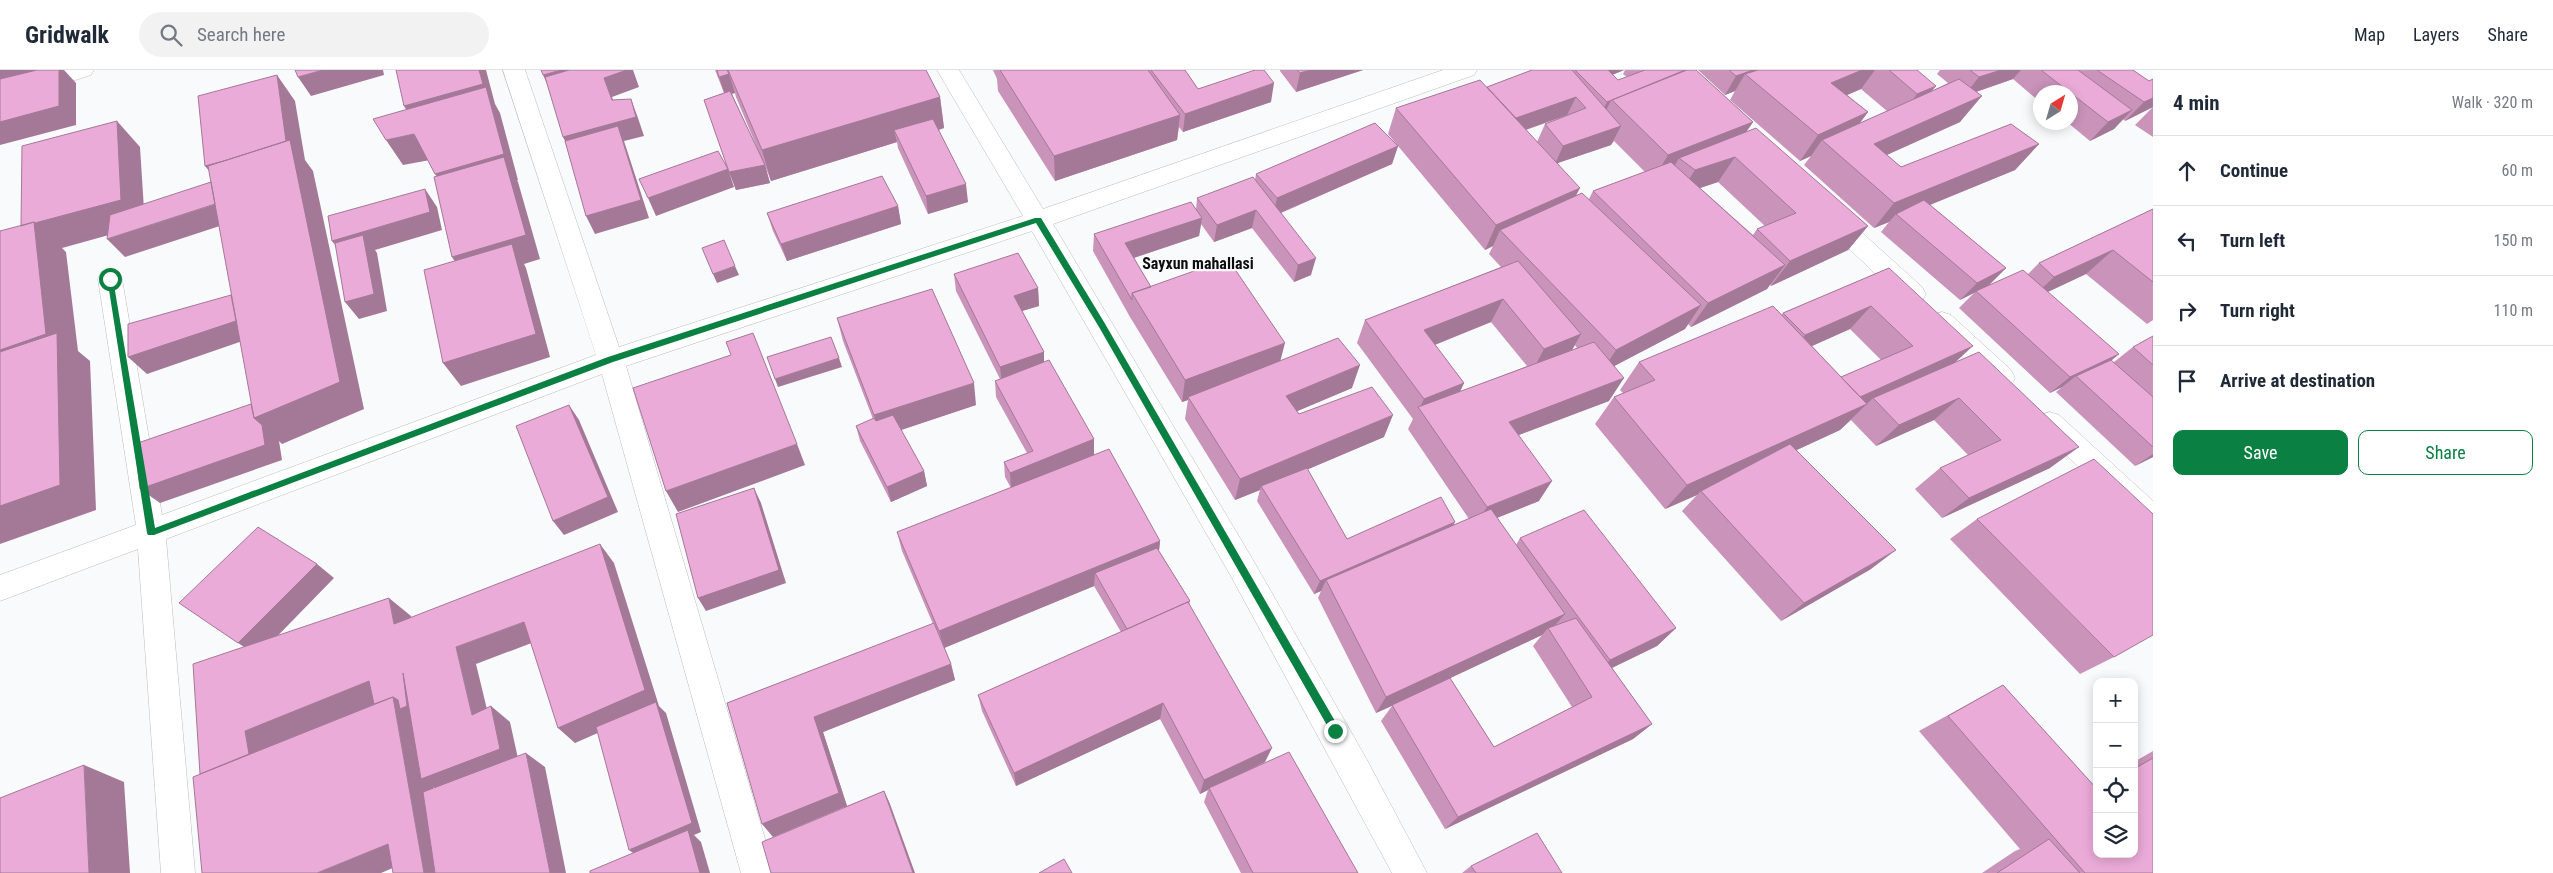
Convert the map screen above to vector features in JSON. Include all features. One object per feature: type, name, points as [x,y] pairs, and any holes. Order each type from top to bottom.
[{"type":"street","points":[[0,96],[83,70]]},
{"type":"street","points":[[514,70],[611,360],[758,873]]},
{"type":"street","points":[[948,70],[1102,324],[1330,722],[1410,873]]},
{"type":"street","points":[[0,588],[611,360],[1038,220],[1466,70]]},
{"type":"street","points":[[1811,199],[2153,519]]},
{"type":"street","points":[[110,279],[151,533],[178,873]]},
{"type":"building","points":[[37,70],[59,70],[59,106],[0,122],[0,79]]},
{"type":"building","points":[[295,70],[323,70],[298,77]]},
{"type":"building","points":[[396,70],[479,70],[483,84],[404,106]]},
{"type":"building","points":[[541,70],[561,70],[543,75]]},
{"type":"building","points":[[569,70],[627,70],[604,78],[612,100],[631,99],[636,117],[563,137],[545,77]]},
{"type":"building","points":[[717,70],[727,70],[729,74],[719,77]]},
{"type":"building","points":[[728,70],[926,70],[940,97],[762,150]]},
{"type":"building","points":[[1000,70],[1148,70],[1180,115],[1054,156]]},
{"type":"building","points":[[1151,70],[1185,70],[1198,89],[1255,70],[1264,70],[1274,83],[1185,114]]},
{"type":"building","points":[[1297,70],[1310,70],[1300,73]]},
{"type":"building","points":[[1532,70],[1572,70],[1621,126],[1563,146],[1545,124],[1586,108],[1576,97],[1516,118],[1487,87]]},
{"type":"building","points":[[1575,70],[1608,70],[1618,80],[1645,70],[1685,70],[1607,102]]},
{"type":"building","points":[[1687,70],[1696,70],[1753,122],[1668,155],[1612,100]]},
{"type":"building","points":[[1729,70],[1753,70],[1736,76]]},
{"type":"building","points":[[1758,70],[1862,70],[1831,83],[1868,112],[1818,135],[1745,74]]},
{"type":"building","points":[[1889,70],[1917,70],[1936,86],[1917,94]]},
{"type":"building","points":[[1970,70],[2001,70],[1979,77]]},
{"type":"building","points":[[2041,70],[2078,70],[2132,110],[2108,122],[2078,99],[2078,85],[2060,85]]},
{"type":"building","points":[[2097,70],[2133,70],[2149,81],[2153,79],[2153,98],[2144,102]]},
{"type":"building","points":[[277,75],[286,141],[205,166],[198,96]]},
{"type":"building","points":[[1959,79],[1982,96],[1874,144],[1901,167],[2011,124],[2039,144],[1894,203],[1822,140]]},
{"type":"building","points":[[1480,80],[1580,188],[1496,225],[1396,108]]},
{"type":"building","points":[[486,87],[504,154],[435,174],[414,134],[386,140],[373,119]]},
{"type":"building","points":[[730,91],[765,165],[729,172],[704,100]]},
{"type":"building","points":[[933,119],[966,184],[926,196],[894,130]]},
{"type":"building","points":[[117,121],[121,200],[21,226],[22,146]]},
{"type":"building","points":[[1375,123],[1398,146],[1277,198],[1256,174]]},
{"type":"building","points":[[618,126],[641,200],[586,216],[565,141]]},
{"type":"building","points":[[1756,128],[1868,226],[1790,261],[1757,229],[1796,213],[1735,157],[1695,170],[1679,158]]},
{"type":"building","points":[[290,140],[340,382],[254,418],[208,166]]},
{"type":"building","points":[[718,151],[728,169],[648,198],[639,179]]},
{"type":"building","points":[[504,157],[526,235],[452,257],[434,177]]},
{"type":"building","points":[[1671,162],[1785,265],[1708,303],[1593,191]]},
{"type":"building","points":[[882,176],[898,206],[781,244],[767,213]]},
{"type":"building","points":[[1253,177],[1316,258],[1298,265],[1256,210],[1217,225],[1197,198]]},
{"type":"building","points":[[211,182],[215,204],[107,239],[110,215]]},
{"type":"building","points":[[425,189],[430,212],[332,241],[328,216]]},
{"type":"building","points":[[1582,193],[1701,305],[1616,350],[1500,230]]},
{"type":"building","points":[[1924,200],[2006,268],[1977,283],[1896,214]]},
{"type":"building","points":[[1191,202],[1202,218],[1125,243],[1151,287],[1132,293],[1132,300],[1094,234]]},
{"type":"building","points":[[2153,209],[2153,282],[2113,250],[2054,277],[2039,263]]},
{"type":"building","points":[[34,222],[46,334],[0,350],[0,231]]},
{"type":"building","points":[[363,235],[374,294],[345,302],[335,243]]},
{"type":"building","points":[[724,240],[735,266],[713,274],[702,248]]},
{"type":"building","points":[[512,244],[536,334],[443,363],[424,270]]},
{"type":"building","points":[[1018,253],[1038,288],[1014,296],[1044,352],[1000,367],[954,274]]},
{"type":"building","points":[[1228,259],[1285,343],[1185,380],[1132,293]]},
{"type":"building","points":[[1518,261],[1581,334],[1544,349],[1503,299],[1424,330],[1464,383],[1424,399],[1365,320]]},
{"type":"building","points":[[1889,268],[1973,346],[1860,397],[1841,377],[1913,346],[1871,306],[1805,335],[1783,313]]},
{"type":"building","points":[[2023,270],[2119,354],[2070,377],[1976,291]]},
{"type":"building","points":[[932,289],[974,383],[874,415],[837,318]]},
{"type":"building","points":[[231,295],[236,321],[128,357],[128,324]]},
{"type":"building","points":[[1773,306],[1867,404],[1687,485],[1614,397],[1655,380],[1639,362]]},
{"type":"building","points":[[57,333],[60,485],[0,506],[0,352]]},
{"type":"building","points":[[753,333],[797,444],[666,491],[633,388],[731,355],[726,342]]},
{"type":"building","points":[[2153,336],[2153,365],[2133,347]]},
{"type":"building","points":[[831,337],[839,358],[775,379],[767,357]]},
{"type":"building","points":[[1338,338],[1360,365],[1286,396],[1299,414],[1372,387],[1393,415],[1240,479],[1188,397]]},
{"type":"building","points":[[1594,342],[1624,378],[1509,422],[1552,481],[1487,507],[1418,407]]},
{"type":"building","points":[[1979,352],[2079,447],[1969,498],[1940,468],[2001,440],[1959,398],[1899,425],[1873,398]]},
{"type":"building","points":[[1049,360],[1094,439],[1010,473],[1004,462],[1033,451],[995,381]]},
{"type":"building","points":[[2111,360],[2153,397],[2153,447],[2076,376]]},
{"type":"building","points":[[251,404],[254,418],[262,425],[265,445],[140,489],[135,444]]},
{"type":"building","points":[[569,405],[608,497],[553,521],[516,426]]},
{"type":"building","points":[[893,415],[924,471],[887,487],[856,426],[874,418],[876,421]]},
{"type":"building","points":[[1790,444],[1896,550],[1804,603],[1701,491]]},
{"type":"building","points":[[1109,449],[1160,541],[939,631],[897,532]]},
{"type":"building","points":[[2094,459],[2153,514],[2153,635],[2114,657],[1977,519]]},
{"type":"building","points":[[1307,468],[1347,539],[1441,497],[1455,522],[1320,581],[1261,486]]},
{"type":"building","points":[[754,488],[779,570],[698,598],[676,514]]},
{"type":"building","points":[[1491,509],[1565,614],[1386,697],[1326,580]]},
{"type":"building","points":[[1584,510],[1676,628],[1610,660],[1520,538]]},
{"type":"building","points":[[258,527],[317,564],[238,643],[179,603]]},
{"type":"building","points":[[600,544],[645,690],[558,728],[524,622],[456,647],[472,715],[491,706],[500,749],[421,779],[403,673],[407,706],[400,709],[398,700],[393,697],[374,704],[369,681],[245,731],[249,754],[200,774],[193,664],[389,598],[394,624]]},
{"type":"building","points":[[1157,548],[1190,601],[1127,629],[1095,573]]},
{"type":"building","points":[[1188,602],[1272,748],[1204,780],[1163,703],[1014,773],[978,695]]},
{"type":"building","points":[[1576,618],[1652,724],[1458,817],[1392,705],[1450,678],[1494,747],[1592,697],[1548,628]]},
{"type":"building","points":[[934,623],[951,664],[814,717],[839,793],[762,824],[727,703]]},
{"type":"building","points":[[2003,685],[2093,785],[2093,858],[2138,858],[2138,767],[2153,758],[2153,873],[2085,873],[1948,716]]},
{"type":"building","points":[[393,697],[424,873],[393,873],[388,844],[317,873],[202,873],[193,777]]},
{"type":"building","points":[[656,702],[692,823],[629,850],[596,727]]},
{"type":"building","points":[[1289,752],[1358,873],[1253,873],[1209,788]]},
{"type":"building","points":[[526,753],[550,873],[435,873],[423,792]]},
{"type":"building","points":[[84,765],[89,873],[0,873],[0,798]]},
{"type":"building","points":[[884,791],[913,873],[771,873],[762,842]]},
{"type":"building","points":[[688,830],[700,873],[590,873],[590,871]]},
{"type":"building","points":[[1537,833],[1562,873],[1476,873],[1471,866]]},
{"type":"building","points":[[2049,839],[2080,873],[1997,873]]},
{"type":"building","points":[[1064,859],[1072,873],[1039,873]]},
{"type":"district","name":"Sayxun mahallasi","points":[[1198,263]]},
{"type":"route","points":[[110,279],[151,533],[611,360],[1038,220],[1102,324],[1335,731]]}]
